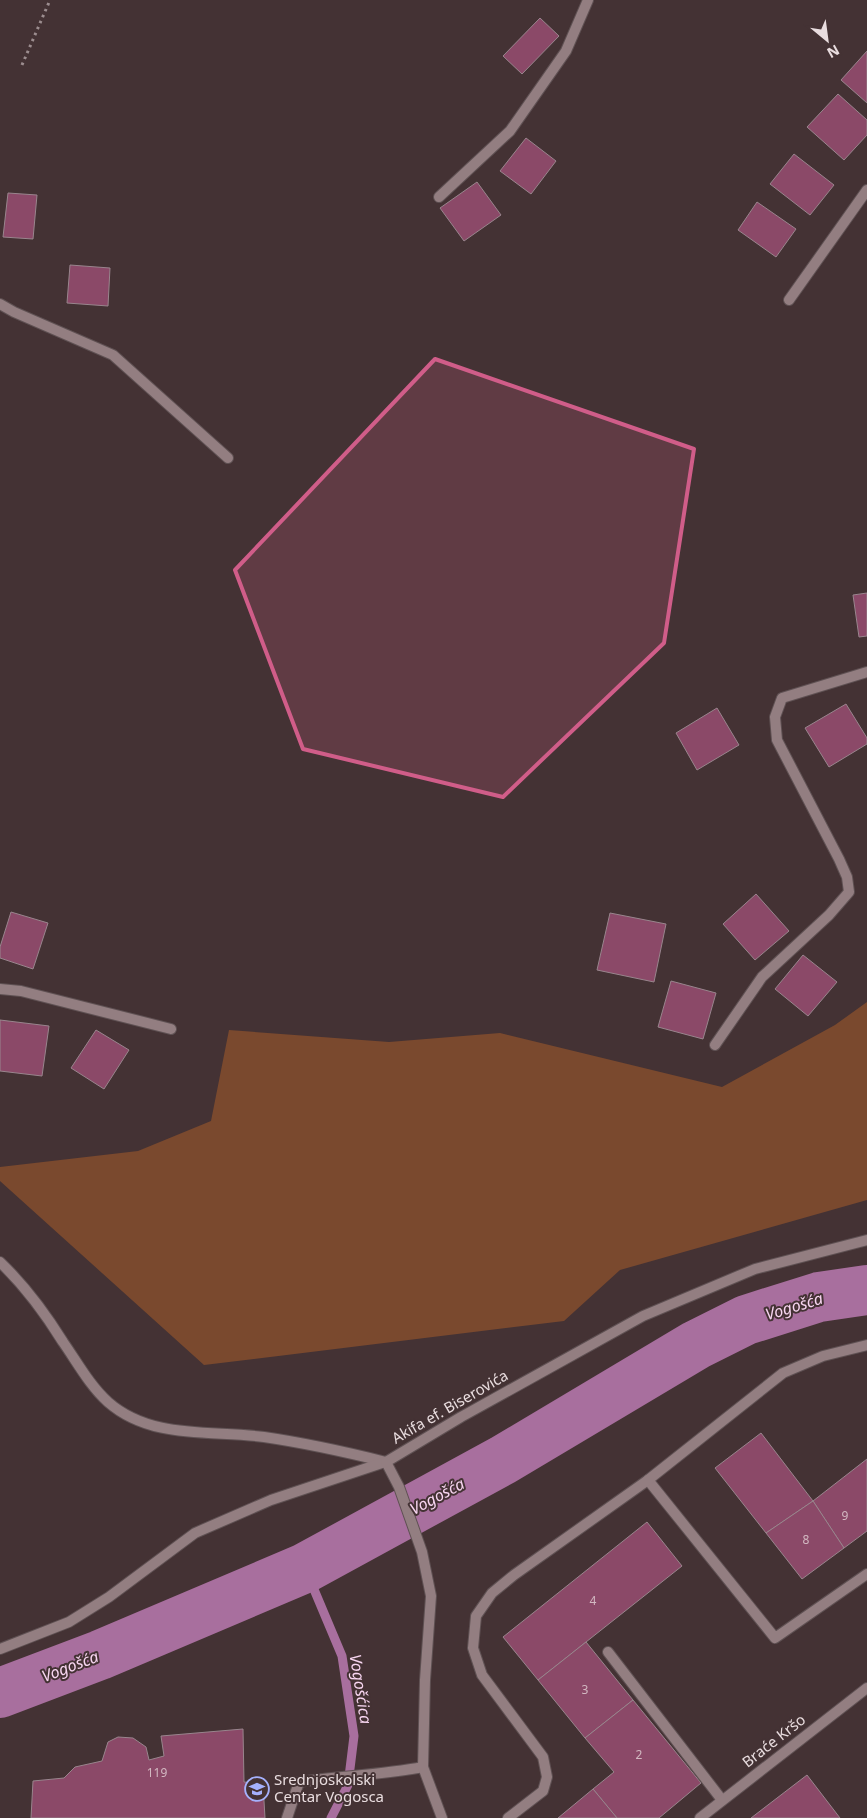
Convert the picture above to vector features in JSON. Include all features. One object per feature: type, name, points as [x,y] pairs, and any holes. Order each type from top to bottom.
[{"type":"street","points":[[439,197],[510,131],[566,51],[588,0]]},
{"type":"street","points":[[789,300],[867,190]]},
{"type":"street","points":[[0,304],[14,312],[113,355],[228,458]]},
{"type":"street","points":[[715,1046],[762,976],[829,915],[849,892],[847,876],[778,740],[775,717],[782,698],[867,672]]},
{"type":"street","points":[[0,989],[21,991],[171,1029]]},
{"type":"street","name":"Akifa ef. Biserovića","points":[[442,1818],[422,1767],[425,1680],[431,1596],[422,1552],[399,1487],[386,1462],[461,1417],[643,1316],[755,1269],[867,1240]]},
{"type":"street","points":[[0,1262],[16,1277],[54,1328],[86,1376],[108,1402],[136,1420],[166,1430],[262,1437],[314,1445],[386,1462]]},
{"type":"street","points":[[508,1818],[543,1791],[547,1777],[543,1758],[482,1675],[473,1648],[476,1616],[492,1593],[514,1575],[648,1480],[783,1373],[823,1356],[867,1345]]},
{"type":"street","points":[[0,1649],[69,1622],[109,1597],[195,1533],[271,1500],[386,1462]]},
{"type":"street","points":[[648,1480],[775,1638],[867,1574]]},
{"type":"street","points":[[608,1652],[722,1800]]},
{"type":"street","name":"Braće Kršo","points":[[700,1818],[867,1688]]},
{"type":"street","points":[[287,1818],[299,1782],[337,1776],[390,1773],[422,1767]]},
{"type":"path","points":[[22,65],[50,0]]},
{"type":"highlighted area","points":[[435,359],[694,449],[664,643],[503,797],[303,749],[235,570]]},
{"type":"shaded area","points":[[867,1002],[867,1200],[620,1270],[564,1321],[204,1365],[0,1181],[0,1167],[138,1151],[211,1121],[229,1030],[389,1042],[500,1033],[722,1087],[835,1025]]},
{"type":"building","points":[[540,18],[559,36],[522,74],[503,56]]},
{"type":"building","points":[[867,51],[867,103],[841,80]]},
{"type":"building","points":[[838,94],[867,120],[867,135],[844,160],[807,127]]},
{"type":"building","points":[[526,138],[556,161],[531,194],[500,171]]},
{"type":"building","points":[[794,154],[834,185],[810,215],[770,184]]},
{"type":"building","points":[[477,182],[501,215],[464,241],[440,208]]},
{"type":"building","points":[[8,193],[37,195],[33,239],[3,237]]},
{"type":"building","points":[[757,202],[796,229],[776,257],[738,230]]},
{"type":"building","points":[[70,265],[110,268],[108,306],[67,303]]},
{"type":"building","points":[[867,593],[867,636],[859,637],[853,595]]},
{"type":"building","points":[[846,704],[867,738],[867,744],[829,767],[805,728]]},
{"type":"building","points":[[717,708],[739,745],[697,770],[676,733]]},
{"type":"building","points":[[756,894],[789,931],[755,960],[723,924]]},
{"type":"building","points":[[11,912],[48,923],[33,969],[0,958],[0,947]]},
{"type":"building","points":[[610,913],[666,924],[654,982],[597,970]]},
{"type":"building","points":[[803,955],[837,982],[808,1016],[775,989]]},
{"type":"building","points":[[671,981],[716,993],[703,1039],[658,1027]]},
{"type":"building","points":[[0,1020],[49,1026],[42,1076],[0,1071]]},
{"type":"building","points":[[96,1030],[129,1050],[104,1089],[71,1068]]},
{"type":"building","points":[[761,1433],[813,1501],[766,1533],[715,1468]]},
{"type":"building","points":[[867,1459],[867,1531],[844,1548],[813,1501]]},
{"type":"building","points":[[813,1501],[844,1548],[802,1579],[766,1533]]},
{"type":"building","points":[[647,1522],[682,1566],[538,1680],[503,1637]]},
{"type":"building","points":[[586,1642],[633,1700],[585,1738],[538,1680]]},
{"type":"building","points":[[633,1700],[701,1783],[659,1818],[617,1818],[593,1789],[614,1772],[585,1738]]},
{"type":"building","points":[[243,1729],[244,1782],[263,1784],[265,1818],[31,1818],[33,1781],[64,1778],[75,1767],[102,1761],[108,1742],[118,1737],[133,1738],[146,1747],[149,1760],[164,1756],[161,1736]]},
{"type":"building","points":[[807,1775],[840,1818],[751,1818]]},
{"type":"building","points":[[593,1789],[617,1818],[558,1818]]},
{"type":"waterway","name":"Vogošća","points":[[0,1693],[100,1655],[305,1568],[503,1460],[696,1345],[746,1320],[819,1297],[867,1290]]},
{"type":"waterway","name":"Vogošćica","points":[[305,1568],[342,1656],[354,1736],[348,1785],[331,1818]]},
{"type":"place","name":"Srednjoskolski Centar Vogosca","points":[[257,1789]]}]
